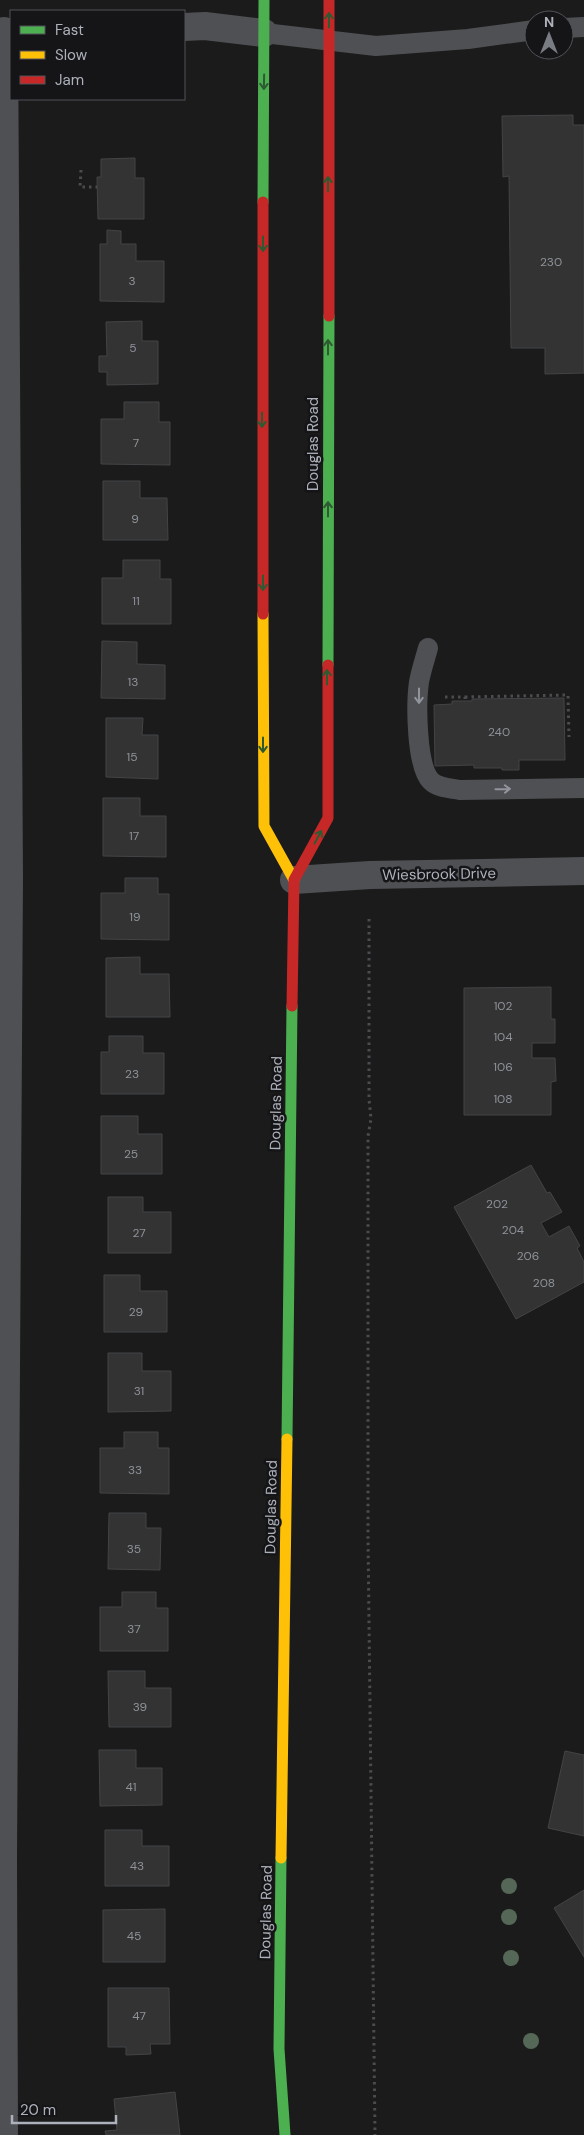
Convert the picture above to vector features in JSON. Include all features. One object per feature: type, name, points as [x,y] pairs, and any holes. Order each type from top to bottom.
[{"type":"street","name":"Douglas Road","points":[[264,0],[262,419],[264,826],[294,880]]},
{"type":"street","name":"Douglas Road","points":[[284,2135],[279,2049],[294,880],[328,818],[329,0]]},
{"type":"street","points":[[185,27],[205,26],[264,33]]},
{"type":"street","points":[[4,2135],[2,1860],[5,31]]},
{"type":"street","name":"Wiesbrook Drive","points":[[294,880],[370,875],[584,872]]},
{"type":"lane","points":[[264,33],[376,46],[468,39],[524,31]]},
{"type":"lane","points":[[428,648],[419,684],[419,746],[424,773],[432,783],[444,788],[460,790],[584,788]]},
{"type":"path","points":[[81,170],[80,187],[98,187]]},
{"type":"path","points":[[465,696],[568,695],[569,737]]},
{"type":"path","points":[[369,919],[369,1098],[371,1119],[368,1136],[368,1537],[375,2135]]},
{"type":"building","points":[[573,115],[573,125],[584,125],[584,373],[545,374],[545,348],[511,348],[509,176],[503,177],[502,116]]},
{"type":"building","points":[[135,158],[135,178],[144,178],[144,219],[98,219],[97,177],[101,177],[101,159]]},
{"type":"building","points":[[107,230],[121,231],[121,244],[136,244],[136,261],[164,261],[164,302],[100,301],[100,244],[107,244]]},
{"type":"building","points":[[142,321],[142,341],[158,341],[158,384],[107,385],[107,372],[99,372],[99,356],[107,356],[106,322]]},
{"type":"building","points":[[124,402],[159,402],[159,422],[170,422],[170,465],[101,464],[101,419],[124,419]]},
{"type":"building","points":[[103,481],[140,481],[140,498],[167,498],[168,540],[103,540]]},
{"type":"building","points":[[123,560],[160,560],[160,579],[171,579],[171,624],[102,624],[102,578],[123,578]]},
{"type":"building","points":[[102,641],[137,642],[137,664],[165,665],[165,699],[101,698]]},
{"type":"building","points":[[564,698],[565,760],[519,760],[519,770],[474,768],[474,765],[435,766],[434,705],[452,704],[452,701],[472,701],[472,699]]},
{"type":"building","points":[[106,718],[143,718],[142,735],[158,735],[158,779],[106,777]]},
{"type":"building","points":[[103,798],[140,798],[140,816],[166,816],[166,857],[103,856]]},
{"type":"building","points":[[125,878],[158,878],[158,894],[169,894],[169,940],[101,939],[101,893],[125,893]]},
{"type":"building","points":[[140,957],[140,974],[169,974],[170,1017],[106,1017],[106,958]]},
{"type":"building","points":[[551,987],[551,1019],[555,1019],[555,1043],[532,1043],[532,1058],[555,1058],[556,1081],[551,1082],[551,1115],[464,1115],[464,988]]},
{"type":"building","points":[[109,1036],[143,1036],[143,1053],[164,1053],[164,1094],[101,1094],[101,1052],[109,1052]]},
{"type":"building","points":[[101,1116],[138,1116],[138,1134],[162,1134],[162,1174],[101,1174]]},
{"type":"building","points":[[531,1165],[547,1193],[550,1192],[562,1212],[541,1223],[549,1237],[569,1226],[580,1246],[577,1248],[584,1262],[584,1282],[516,1319],[454,1207]]},
{"type":"building","points":[[108,1197],[143,1197],[143,1212],[171,1212],[171,1253],[108,1253]]},
{"type":"building","points":[[104,1275],[140,1275],[140,1291],[167,1291],[167,1332],[104,1332]]},
{"type":"building","points":[[108,1353],[142,1353],[142,1371],[171,1371],[171,1411],[108,1412]]},
{"type":"building","points":[[124,1432],[158,1432],[158,1448],[169,1448],[169,1494],[100,1493],[100,1448],[124,1448]]},
{"type":"building","points":[[109,1513],[146,1513],[146,1528],[161,1528],[160,1570],[108,1569]]},
{"type":"building","points":[[122,1592],[156,1592],[156,1608],[168,1608],[168,1651],[100,1651],[100,1607],[122,1607]]},
{"type":"building","points":[[108,1671],[145,1671],[145,1688],[171,1688],[171,1727],[109,1727]]},
{"type":"building","points":[[99,1750],[136,1750],[136,1768],[162,1768],[162,1805],[100,1806]]},
{"type":"building","points":[[565,1751],[584,1755],[584,1836],[548,1828]]},
{"type":"building","points":[[105,1830],[142,1830],[142,1846],[169,1846],[169,1886],[105,1886]]},
{"type":"building","points":[[584,1890],[584,1957],[554,1908]]},
{"type":"building","points":[[165,1909],[165,1962],[103,1962],[103,1910]]},
{"type":"building","points":[[108,1988],[169,1988],[170,2044],[150,2044],[151,2054],[126,2055],[126,2047],[108,2047]]},
{"type":"building","points":[[175,2092],[180,2135],[106,2135],[105,2131],[117,2130],[114,2099]]},
{"type":"traffic: fast","points":[[263,202],[264,0]]},
{"type":"traffic: fast","points":[[328,665],[329,316]]},
{"type":"traffic: fast","points":[[287,1439],[292,1006]]},
{"type":"traffic: fast","points":[[281,1858],[279,2049],[285,2135]]},
{"type":"traffic: slow","points":[[263,614],[264,826],[294,880]]},
{"type":"traffic: slow","points":[[281,1858],[287,1439]]},
{"type":"traffic: jam","points":[[329,0],[329,316]]},
{"type":"traffic: jam","points":[[263,202],[263,614]]},
{"type":"traffic: jam","points":[[292,1006],[294,880],[328,818],[328,665]]}]
